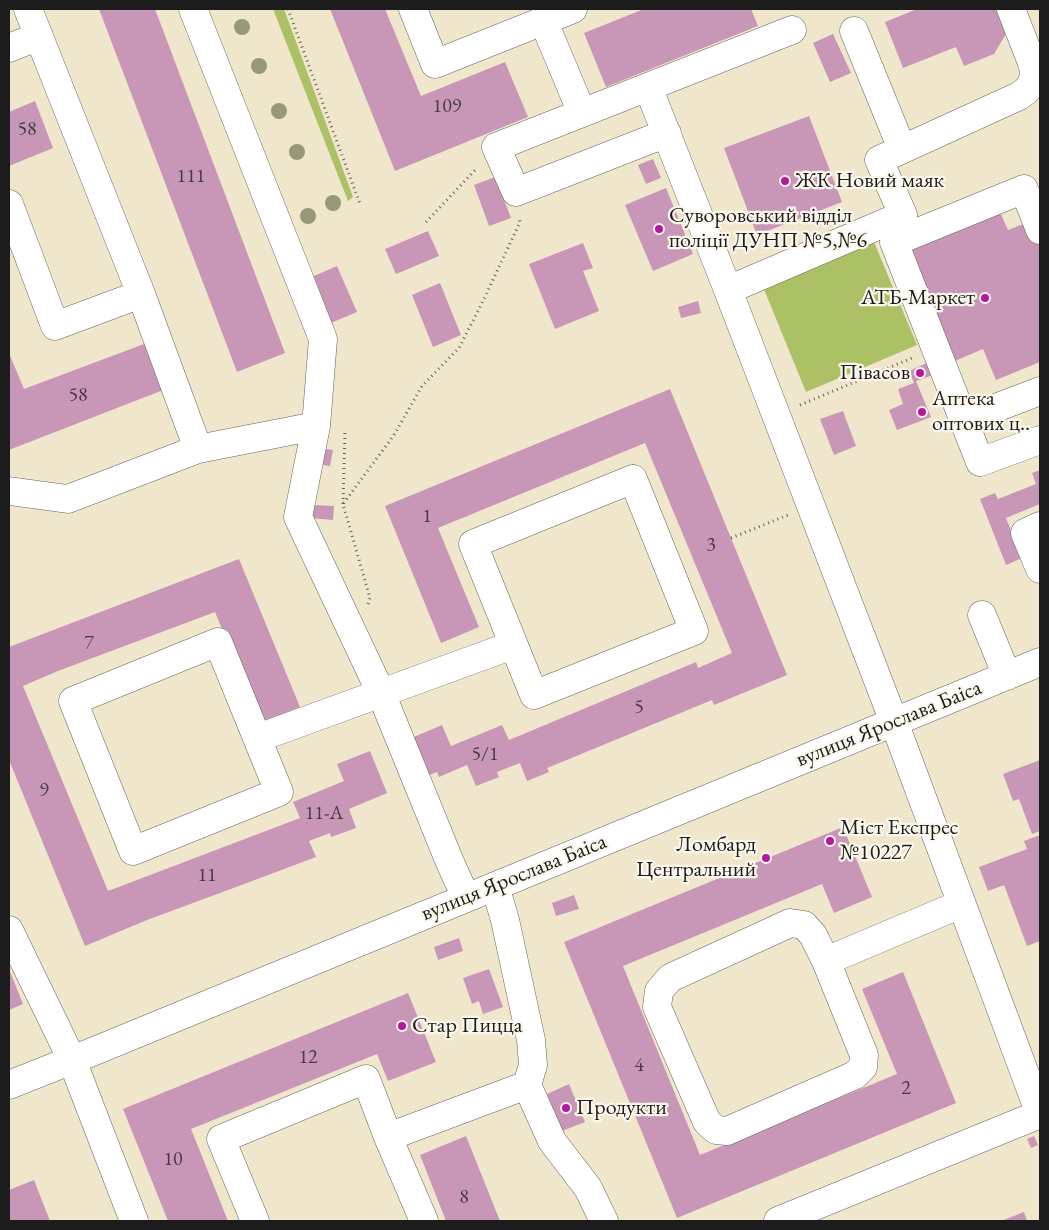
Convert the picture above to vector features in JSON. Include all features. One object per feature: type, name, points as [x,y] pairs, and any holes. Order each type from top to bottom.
[{"type":"street","points":[[28,9],[141,294],[198,449]]},
{"type":"street","points":[[193,9],[323,339],[316,426],[298,517],[381,693],[466,898]]},
{"type":"street","points":[[413,9],[435,64],[572,9]]},
{"type":"street","points":[[728,290],[903,215],[880,160],[1019,96],[1030,86],[1034,71],[1011,9]]},
{"type":"street","points":[[544,20],[582,113]]},
{"type":"street","points":[[667,133],[516,192],[496,147],[792,30]]},
{"type":"street","points":[[854,32],[902,149]]},
{"type":"street","points":[[9,48],[39,36]]},
{"type":"street","points":[[648,87],[894,722],[1040,1114],[778,1221]]},
{"type":"street","points":[[1040,230],[1024,189],[894,242],[980,462],[1040,440]]},
{"type":"street","points":[[9,204],[55,326],[141,294]]},
{"type":"street","points":[[964,420],[1040,392]]},
{"type":"street","points":[[9,491],[68,499],[198,449],[316,426]]},
{"type":"street","points":[[634,479],[694,630],[534,695],[513,644],[473,544],[634,479]]},
{"type":"street","points":[[1040,526],[1025,533],[1040,569]]},
{"type":"street","points":[[982,615],[1007,676]]},
{"type":"street","points":[[218,642],[258,738],[279,792],[134,852],[73,701],[218,642]]},
{"type":"street","points":[[258,738],[513,644]]},
{"type":"street","name":"вулиця Ярослава Баіса","points":[[9,1084],[72,1060],[1040,662]]},
{"type":"street","points":[[494,886],[506,920],[531,1040],[533,1065],[527,1085],[552,1141],[588,1188],[604,1221]]},
{"type":"street","points":[[826,961],[961,904]]},
{"type":"street","points":[[790,924],[804,925],[813,935],[826,961],[864,1054],[863,1067],[855,1075],[736,1127],[726,1131],[716,1130],[707,1122],[657,1007],[659,991],[670,978],[790,924]]},
{"type":"street","points":[[9,930],[72,1060],[134,1221]]},
{"type":"street","points":[[255,1221],[221,1139],[366,1079],[388,1137],[424,1221]]},
{"type":"street","points":[[388,1137],[527,1085]]},
{"type":"path","points":[[288,9],[360,204]]},
{"type":"path","points":[[426,222],[496,147]]},
{"type":"path","points":[[343,504],[394,435],[422,386],[459,348],[520,222],[516,192]]},
{"type":"path","points":[[776,415],[936,348]]},
{"type":"path","points":[[345,432],[343,504],[370,598],[367,607]]},
{"type":"path","points":[[731,538],[811,506]]},
{"type":"green space","points":[[273,9],[284,9],[353,197],[348,201]]},
{"type":"green space","points":[[869,230],[917,345],[806,392],[759,277]]},
{"type":"building","points":[[99,9],[155,9],[285,353],[237,372]]},
{"type":"building","points":[[330,9],[385,9],[421,96],[505,62],[528,117],[395,171]]},
{"type":"building","points":[[644,9],[751,9],[758,26],[606,87],[584,33]]},
{"type":"building","points":[[917,9],[996,9],[1006,34],[994,54],[964,66],[956,47],[903,68],[885,22]]},
{"type":"building","points":[[833,34],[851,73],[830,82],[813,43]]},
{"type":"building","points":[[35,101],[53,148],[9,166],[9,112]]},
{"type":"building","name":"ЖК Новий маяк","points":[[809,116],[842,202],[757,235],[724,148]]},
{"type":"building","points":[[653,159],[661,178],[646,184],[638,165]]},
{"type":"building","points":[[495,177],[511,218],[489,226],[474,185]]},
{"type":"building","name":"Суворовський відділ поліції ДУНП №5,№6","points":[[666,188],[693,254],[653,271],[625,205]]},
{"type":"building","name":"АТБ-Маркет","points":[[999,210],[1008,230],[1031,221],[1040,244],[1040,362],[996,380],[983,349],[955,361],[908,248]]},
{"type":"building","points":[[428,231],[439,256],[396,274],[385,249]]},
{"type":"building","points":[[583,243],[593,268],[583,271],[599,311],[555,329],[529,264]]},
{"type":"building","points":[[337,266],[357,312],[326,325],[307,279]]},
{"type":"building","points":[[440,283],[461,335],[433,347],[412,295]]},
{"type":"building","points":[[698,301],[701,313],[681,318],[678,307]]},
{"type":"building","points":[[152,341],[171,387],[9,450],[9,353],[24,389]]},
{"type":"building","points":[[929,362],[933,375],[916,381],[931,417],[897,430],[889,410],[903,404],[898,389],[914,383],[909,371]]},
{"type":"building","points":[[670,389],[787,675],[714,705],[712,700],[547,768],[549,772],[527,781],[520,763],[497,772],[499,777],[476,786],[467,765],[439,777],[437,772],[425,777],[409,739],[442,725],[451,746],[502,725],[509,740],[696,662],[698,668],[732,653],[645,443],[438,528],[479,627],[441,643],[385,506]]},
{"type":"building","points":[[843,411],[856,446],[834,455],[820,419]]},
{"type":"building","points":[[319,448],[333,450],[330,466],[317,464]]},
{"type":"building","points":[[1040,470],[1040,504],[1006,518],[1022,558],[1006,565],[980,499],[995,493],[998,499],[1036,484],[1032,473]]},
{"type":"building","points":[[311,505],[334,506],[333,520],[310,518]]},
{"type":"building","points":[[239,559],[300,707],[261,723],[215,612],[23,686],[108,891],[300,818],[293,802],[344,781],[337,764],[370,751],[387,793],[349,809],[356,828],[331,837],[330,833],[309,841],[316,857],[147,920],[85,946],[9,760],[9,647]]},
{"type":"building","points":[[1040,760],[1040,831],[1032,834],[1019,799],[1013,801],[1003,774]]},
{"type":"building","points":[[843,827],[872,897],[834,913],[822,884],[623,966],[700,1155],[897,1074],[862,989],[903,972],[956,1103],[677,1218],[564,942]]},
{"type":"building","points":[[1040,835],[1040,941],[1027,946],[1004,885],[988,891],[979,867],[1027,849],[1024,841]]},
{"type":"building","points":[[574,895],[579,909],[556,916],[552,903]]},
{"type":"building","points":[[459,938],[463,951],[438,960],[434,947]]},
{"type":"building","points":[[9,969],[23,1004],[9,1010]]},
{"type":"building","points":[[489,969],[503,1007],[483,1014],[479,1001],[472,1004],[463,978]]},
{"type":"building","points":[[408,993],[436,1062],[388,1081],[377,1054],[191,1129],[228,1221],[168,1221],[123,1109]]},
{"type":"building","name":"Продукти","points":[[569,1084],[585,1122],[562,1131],[547,1094]]},
{"type":"building","points":[[466,1136],[500,1221],[446,1221],[420,1155]]},
{"type":"building","points":[[1034,1136],[1038,1145],[1031,1148],[1027,1139]]},
{"type":"building","points":[[34,1180],[50,1221],[9,1221],[9,1190]]},
{"type":"building","points":[[1024,1212],[1027,1221],[1001,1221]]},
{"type":"place","name":"ЖК Новий маяк","points":[[785,181]]},
{"type":"place","name":"Суворовський відділ поліції ДУНП №5,№6","points":[[659,229]]},
{"type":"place","name":"АТБ-Маркет","points":[[985,298]]},
{"type":"place","name":"Півасов","points":[[920,373]]},
{"type":"place","name":"Аптека оптових ц‥","points":[[922,412]]},
{"type":"place","name":"Міст Експрес №10227","points":[[830,841]]},
{"type":"place","name":"Ломбард Центральний","points":[[766,858]]},
{"type":"place","name":"Стар Пицца","points":[[402,1026]]},
{"type":"place","name":"Продукти","points":[[566,1108]]}]
